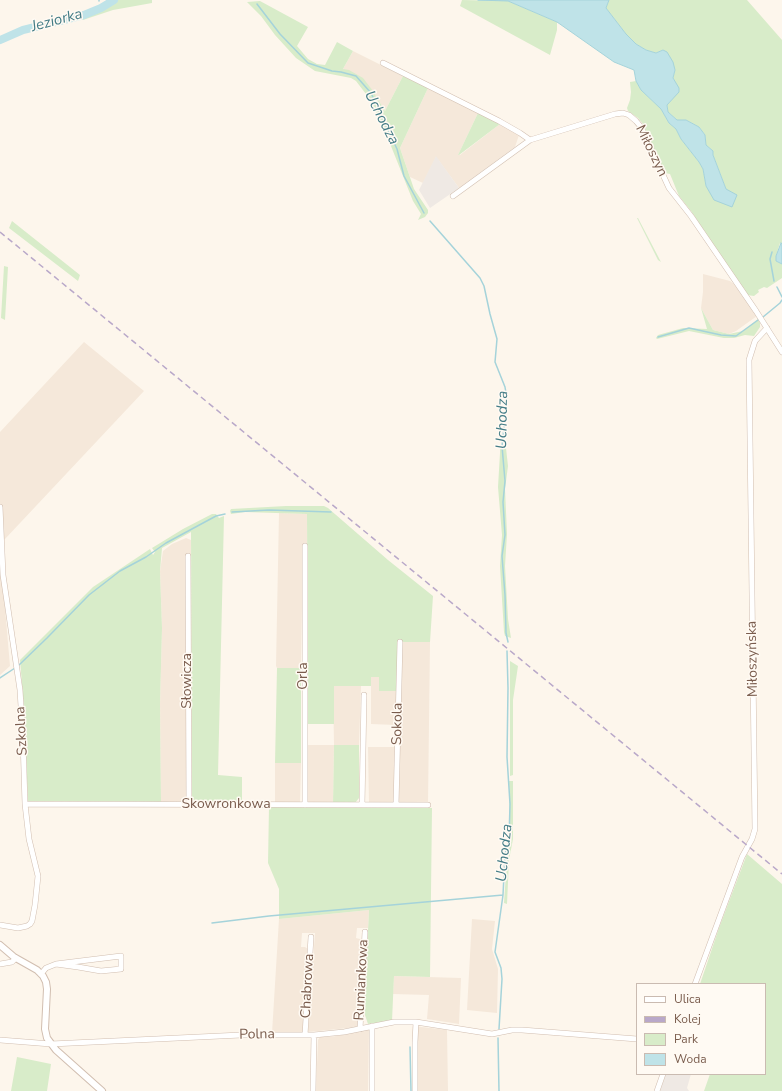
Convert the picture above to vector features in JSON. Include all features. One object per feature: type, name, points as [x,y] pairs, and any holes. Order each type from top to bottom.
[{"type":"street","points":[[383,63],[510,127],[530,140]]},
{"type":"street","name":"Miłoszyn","points":[[453,196],[530,140],[615,114],[623,113],[629,115],[641,127],[669,188],[691,216],[782,352]]},
{"type":"street","name":"Miłoszyńska","points":[[696,983],[742,856],[752,839],[755,829],[749,360],[755,341],[767,328]]},
{"type":"street","name":"Szkolna","points":[[0,507],[3,575],[20,690],[24,739],[25,804],[30,839],[38,876],[33,916],[30,924],[18,928],[0,925]]},
{"type":"street","name":"Orla","points":[[305,546],[305,805]]},
{"type":"street","name":"Słowicza","points":[[188,556],[189,805]]},
{"type":"street","name":"Sokola","points":[[396,805],[400,642]]},
{"type":"street","points":[[362,805],[364,695]]},
{"type":"street","name":"Skowronkowa","points":[[25,804],[428,805]]},
{"type":"street","name":"Rumiankowa","points":[[360,1028],[365,932]]},
{"type":"street","name":"Chabrowa","points":[[305,1035],[311,937]]},
{"type":"street","points":[[0,945],[16,958],[41,974],[46,982],[47,989],[44,1029],[47,1038],[51,1044],[102,1091]]},
{"type":"street","points":[[41,974],[46,968],[56,964],[121,956],[121,969],[101,971],[56,964]]},
{"type":"street","points":[[0,964],[12,962],[16,958]]},
{"type":"street","name":"Polna","points":[[0,1040],[51,1044],[241,1035],[314,1035],[344,1032],[394,1022],[416,1022],[462,1028],[492,1034],[512,1030],[522,1030],[636,1039]]},
{"type":"street","points":[[415,1091],[416,1022]]},
{"type":"street","points":[[372,1026],[372,1091]]},
{"type":"street","points":[[313,1091],[314,1035]]},
{"type":"street","points":[[657,1091],[663,1075]]},
{"type":"shaded area","points":[[353,51],[403,76],[385,111],[373,91],[343,69]]},
{"type":"shaded area","points":[[428,88],[478,113],[458,155],[500,124],[519,135],[515,147],[459,188],[436,157],[423,183],[410,177],[400,148]]},
{"type":"shaded area","points":[[436,156],[459,188],[430,208],[419,190]]},
{"type":"shaded area","points":[[703,274],[730,281],[734,284],[757,316],[736,331],[729,334],[713,330],[701,308]]},
{"type":"shaded area","points":[[84,342],[144,391],[0,543],[0,432]]},
{"type":"shaded area","points":[[279,513],[307,514],[307,545],[303,545],[301,668],[277,668],[276,666]]},
{"type":"shaded area","points":[[186,538],[191,540],[192,801],[161,802],[160,704],[162,628],[160,571],[163,551],[172,544]]},
{"type":"shaded area","points":[[0,550],[10,666],[0,675]]},
{"type":"shaded area","points":[[402,642],[430,642],[428,804],[398,804]]},
{"type":"shaded area","points":[[371,677],[379,677],[379,691],[396,691],[396,725],[371,724]]},
{"type":"shaded area","points":[[333,686],[361,686],[359,745],[334,745]]},
{"type":"shaded area","points":[[307,745],[334,745],[333,804],[308,803]]},
{"type":"shaded area","points":[[368,747],[395,747],[394,804],[369,803]]},
{"type":"shaded area","points":[[275,763],[301,763],[300,803],[275,803]]},
{"type":"shaded area","points":[[369,910],[368,928],[357,928],[356,938],[363,942],[358,1027],[308,1032],[315,933],[302,933],[301,947],[308,949],[303,1032],[272,1033],[279,919]]},
{"type":"shaded area","points":[[472,919],[495,921],[492,949],[498,969],[497,1013],[467,1010]]},
{"type":"shaded area","points":[[394,976],[461,978],[459,1024],[427,1019],[429,995],[393,994]]},
{"type":"shaded area","points":[[413,1026],[447,1030],[448,1091],[412,1091]]},
{"type":"shaded area","points":[[369,1029],[368,1091],[316,1091],[318,1040],[320,1037],[330,1037]]},
{"type":"shaded area","points":[[666,1075],[691,1075],[687,1088],[689,1091],[660,1091]]},
{"type":"green space","points":[[110,0],[152,0],[152,3],[113,10],[83,20],[81,14]]},
{"type":"green space","points":[[462,0],[508,1],[557,22],[557,30],[550,55],[460,6]]},
{"type":"green space","points":[[609,0],[747,0],[782,40],[782,244],[780,243],[776,261],[782,264],[782,278],[767,288],[764,287],[758,290],[759,292],[754,296],[747,295],[691,211],[679,196],[670,174],[665,173],[643,124],[638,118],[628,111],[627,108],[631,92],[630,82],[636,81],[641,90],[661,109],[669,123],[676,129],[681,139],[699,162],[703,169],[706,186],[726,189],[713,155],[713,151],[706,145],[705,135],[699,127],[686,120],[677,120],[668,112],[667,105],[673,98],[675,83],[673,78],[675,70],[663,50],[656,53],[646,50],[636,44],[626,34],[606,8]]},
{"type":"green space","points":[[260,1],[308,27],[297,46],[308,59],[317,64],[325,65],[337,42],[353,51],[343,69],[349,70],[363,78],[385,111],[403,76],[428,88],[400,148],[414,189],[428,210],[425,217],[418,220],[421,214],[413,201],[387,136],[369,98],[356,81],[351,78],[315,71],[296,58],[275,35],[261,16],[247,2]]},
{"type":"green space","points":[[478,113],[500,124],[458,155]]},
{"type":"green space","points":[[638,218],[661,262],[658,260]]},
{"type":"green space","points":[[12,221],[80,275],[78,281],[9,228]]},
{"type":"green space","points":[[4,266],[8,267],[5,320],[1,318]]},
{"type":"green space","points":[[701,308],[713,330],[729,334],[743,331],[758,319],[760,327],[754,336],[745,335],[734,338],[724,338],[689,331],[656,338],[658,335],[683,328],[707,329]]},
{"type":"green space","points":[[506,448],[508,466],[505,489],[507,534],[505,566],[508,619],[511,638],[505,636],[504,632],[500,566],[502,535],[498,487],[500,449]]},
{"type":"green space","points":[[286,506],[324,506],[328,508],[388,560],[433,596],[430,642],[402,642],[396,691],[379,691],[379,677],[371,677],[371,686],[334,686],[334,724],[308,724],[307,514],[245,512],[231,514],[230,511],[231,509]]},
{"type":"green space","points":[[212,514],[216,514],[219,518],[224,516],[218,775],[242,777],[242,803],[192,801],[191,532],[162,548],[160,571],[162,628],[160,704],[161,802],[28,801],[24,708],[20,660],[93,587],[150,549],[153,555],[155,552],[152,548],[183,529]]},
{"type":"green space","points":[[510,661],[518,666],[513,700],[513,775],[510,776]]},
{"type":"green space","points":[[277,668],[301,668],[301,763],[275,763]]},
{"type":"green space","points":[[334,745],[359,745],[359,798],[355,803],[333,804]]},
{"type":"green space","points":[[509,781],[513,781],[513,839],[509,860],[507,904],[504,903],[510,836]]},
{"type":"green space","points":[[269,807],[432,808],[430,977],[394,976],[392,1021],[368,1024],[364,1012],[369,910],[279,919],[279,889],[268,863]]},
{"type":"green space","points":[[747,854],[782,884],[782,1091],[704,1091],[710,1075],[766,1075],[766,983],[700,983]]},
{"type":"green space","points":[[17,1057],[51,1064],[47,1091],[11,1091]]},
{"type":"water","points":[[478,0],[609,0],[606,8],[626,34],[636,44],[646,50],[656,53],[663,50],[667,52],[673,62],[675,70],[673,78],[679,88],[679,92],[667,105],[668,112],[677,120],[686,120],[699,127],[705,135],[706,145],[713,151],[713,155],[726,189],[737,195],[732,207],[714,200],[706,186],[703,169],[699,162],[681,139],[676,129],[669,123],[661,109],[641,90],[636,81],[634,70],[614,62],[557,22],[508,1]]},
{"type":"water","points":[[781,243],[782,264],[776,261],[776,256]]},
{"type":"waterway","name":"Jeziorka","points":[[0,40],[23,30],[84,15],[101,8],[114,0]]},
{"type":"waterway","name":"Uchodza","points":[[257,4],[280,34],[308,63],[332,71],[356,76],[371,93],[397,149],[404,176],[424,213]]},
{"type":"waterway","name":"Uchodza","points":[[430,221],[480,278],[484,286],[497,339],[495,362],[505,387],[507,399],[502,446],[505,481],[503,502],[505,535],[502,556],[506,633],[508,642]]},
{"type":"waterway","points":[[772,252],[770,259],[774,281]]},
{"type":"waterway","points":[[777,287],[782,297]]},
{"type":"waterway","points":[[763,317],[782,300]]},
{"type":"waterway","points":[[658,337],[689,328],[721,335],[736,336],[758,320]]},
{"type":"waterway","points":[[232,512],[269,510],[331,512]]},
{"type":"waterway","points":[[19,665],[89,595],[120,571],[146,557],[166,543],[216,516],[225,514]]},
{"type":"waterway","name":"Uchodza","points":[[499,1029],[502,979],[501,968],[495,952],[503,895],[505,854],[509,840],[510,804],[507,757],[507,651]]},
{"type":"waterway","points":[[0,678],[15,668]]},
{"type":"waterway","points":[[212,923],[269,916],[503,895]]},
{"type":"waterway","name":"Uchodza","points":[[498,1038],[499,1091]]},
{"type":"waterway","points":[[410,1047],[411,1091]]},
{"type":"railway","points":[[0,232],[782,874]]}]
